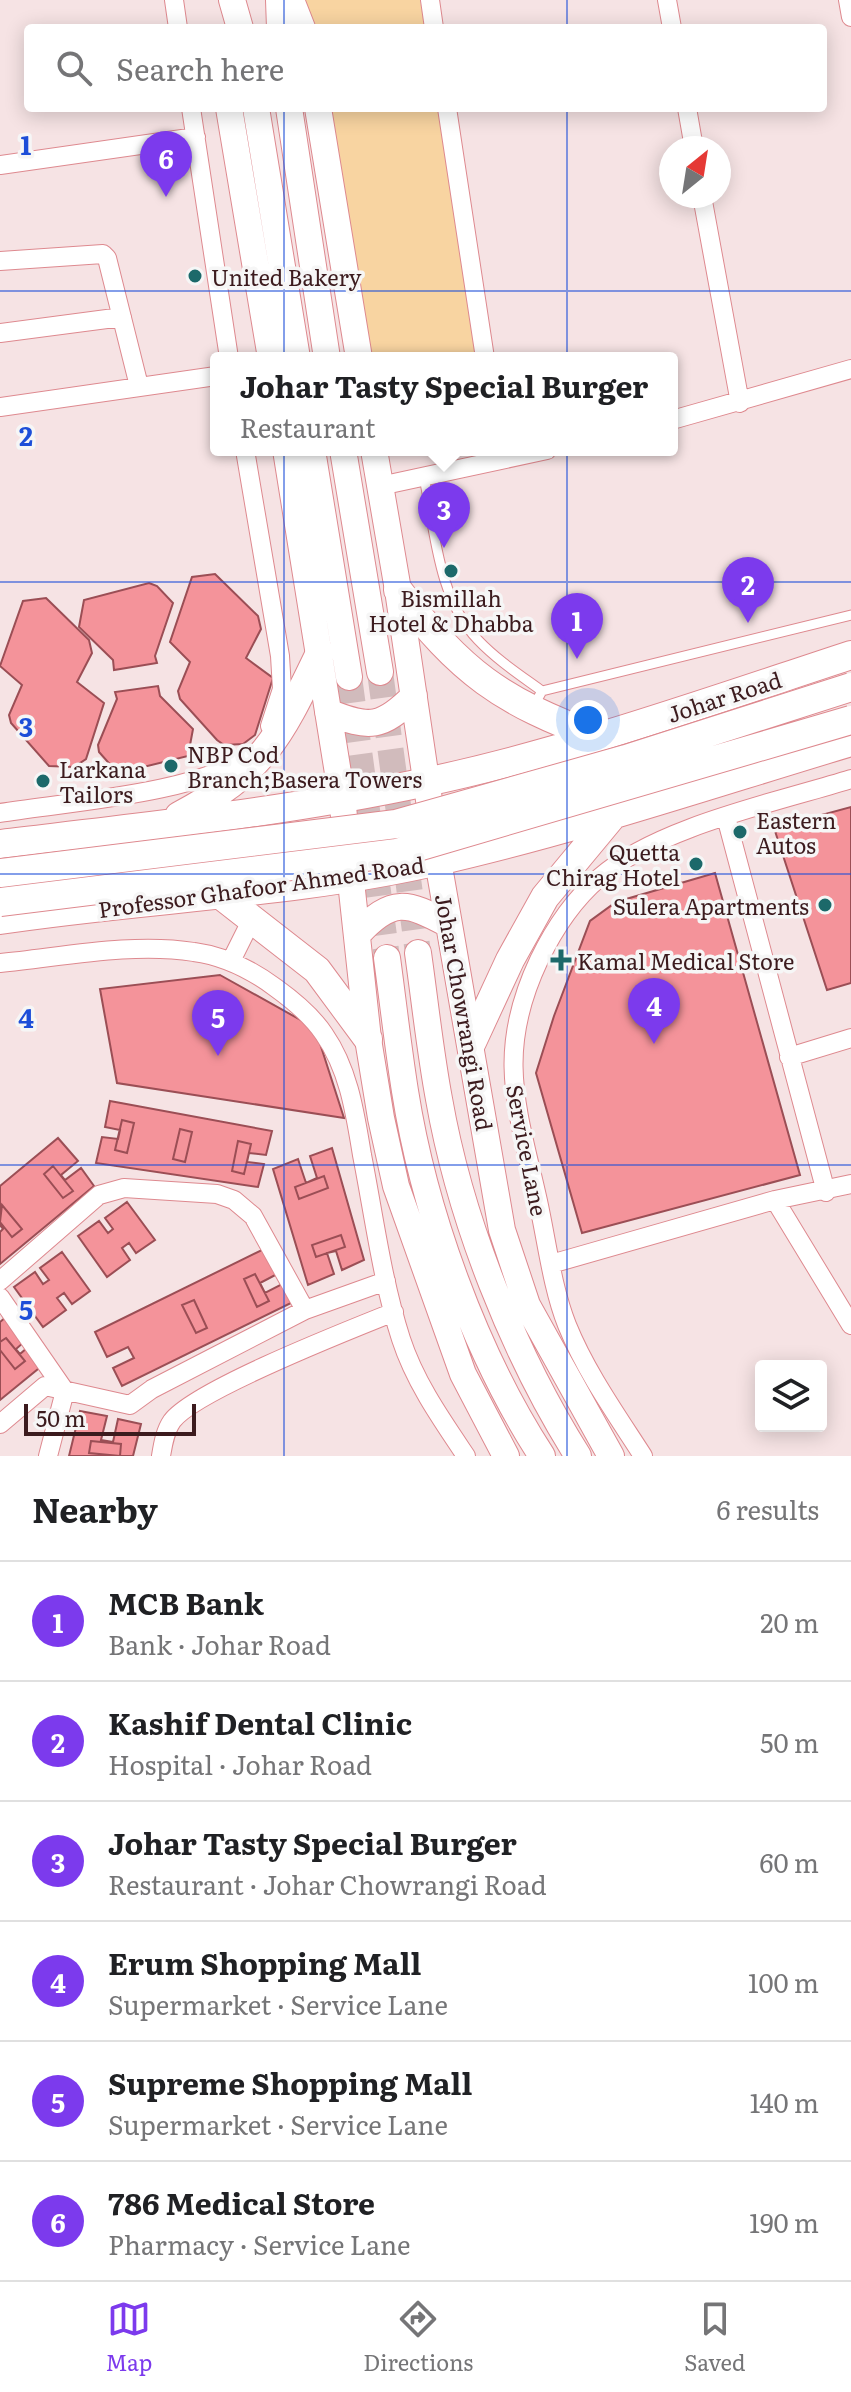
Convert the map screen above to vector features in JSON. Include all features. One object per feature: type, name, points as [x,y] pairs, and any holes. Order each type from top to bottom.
[{"type":"main road","points":[[222,24],[224,0]]},
{"type":"main road","points":[[232,0],[239,24]]},
{"type":"main road","points":[[279,0],[280,24]]},
{"type":"main road","points":[[291,0],[300,24]]},
{"type":"main road","points":[[230,112],[270,352]]},
{"type":"main road","points":[[257,112],[296,352]]},
{"type":"main road","points":[[290,112],[326,352]]},
{"type":"main road","points":[[319,112],[358,352]]},
{"type":"main road","points":[[287,456],[342,798],[369,1047],[396,1186],[463,1374],[506,1456]]},
{"type":"main road","points":[[313,456],[349,677]]},
{"type":"main road","points":[[344,456],[380,672]]},
{"type":"main road","name":"Johar Chowrangi Road","points":[[375,456],[448,924],[477,1031],[502,1230],[527,1305],[611,1456]]},
{"type":"main road","points":[[398,590],[431,633],[464,667],[536,701],[598,737]]},
{"type":"main road","points":[[160,825],[223,792],[254,767],[277,738],[291,692],[320,653]]},
{"type":"main road","name":"Johar Road","points":[[0,844],[160,825],[426,782],[598,737],[851,655]]},
{"type":"main road","points":[[0,873],[396,824],[468,806],[851,687]]},
{"type":"main road","points":[[328,712],[366,725],[384,722],[414,696]]},
{"type":"main road","points":[[0,902],[397,853],[851,720]]},
{"type":"main road","points":[[477,1031],[545,897],[613,815],[851,742]]},
{"type":"main road","name":"Professor Ghafoor Ahmed Road","points":[[0,920],[222,896],[352,877],[438,861],[613,815]]},
{"type":"main road","points":[[222,896],[253,917],[317,970],[369,1047]]},
{"type":"main road","points":[[358,934],[374,916],[390,907],[406,905],[448,924]]},
{"type":"main road","name":"Johar Chowrangi Road","points":[[418,953],[439,1101],[463,1200],[502,1307],[551,1413],[578,1456]]},
{"type":"main road","points":[[387,958],[405,1094],[434,1214],[470,1312],[523,1426],[542,1456]]},
{"type":"street","points":[[174,0],[177,24]]},
{"type":"street","points":[[430,0],[433,24]]},
{"type":"street","points":[[667,0],[671,24]]},
{"type":"street","points":[[848,0],[851,17]]},
{"type":"street","points":[[192,112],[228,352]]},
{"type":"street","points":[[448,112],[484,352]]},
{"type":"street","points":[[688,112],[692,136]]},
{"type":"street","points":[[0,165],[196,137]]},
{"type":"street","points":[[704,208],[740,403]]},
{"type":"street","points":[[0,261],[103,254],[139,386]]},
{"type":"street","points":[[0,333],[122,317]]},
{"type":"street","points":[[678,418],[851,369]]},
{"type":"street","points":[[0,407],[210,377]]},
{"type":"street","points":[[0,813],[186,783],[236,765],[270,727],[291,692],[280,656],[246,456]]},
{"type":"street","points":[[380,486],[501,456]]},
{"type":"street","name":"Service Lane","points":[[643,1456],[599,1387],[567,1324],[516,1101],[514,1025],[549,938],[570,906],[599,877],[636,853],[726,817],[851,779]]},
{"type":"street","points":[[726,817],[826,1192]]},
{"type":"street","points":[[579,854],[599,877]]},
{"type":"street","points":[[231,961],[253,917]]},
{"type":"street","points":[[0,963],[150,949],[193,951],[231,961],[268,982],[298,1005],[324,1033],[339,1060],[351,1095],[386,1281],[414,1372],[466,1456]]},
{"type":"street","points":[[477,1031],[514,1025]]},
{"type":"street","points":[[789,1057],[851,1038]]},
{"type":"street","points":[[339,1060],[369,1047]]},
{"type":"street","points":[[551,1264],[775,1200],[826,1192],[851,1184]]},
{"type":"street","points":[[0,1281],[99,1195],[124,1188],[217,1194],[234,1200],[253,1216],[305,1310]]},
{"type":"street","points":[[775,1200],[851,1325]]},
{"type":"street","points":[[0,1424],[45,1386],[130,1405],[152,1389],[305,1310],[386,1281]]},
{"type":"street","points":[[0,1297],[65,1391],[48,1456]]},
{"type":"street","points":[[161,1456],[166,1432],[174,1418],[196,1402],[304,1349],[394,1312]]},
{"type":"lane","points":[[424,477],[445,583],[457,611],[536,701],[851,615]]},
{"type":"shaded area","points":[[303,0],[420,0],[424,24],[307,24]]},
{"type":"shaded area","points":[[322,112],[439,112],[478,352],[361,352]]},
{"type":"building","points":[[215,574],[258,616],[261,629],[246,658],[273,678],[255,735],[243,744],[224,745],[217,740],[180,699],[178,691],[190,662],[170,642],[192,577]]},
{"type":"building","points":[[149,583],[157,586],[173,603],[155,656],[157,663],[114,670],[113,660],[79,627],[84,600]]},
{"type":"building","points":[[46,598],[89,640],[92,653],[77,682],[104,703],[86,759],[74,767],[49,766],[11,723],[9,715],[22,685],[0,666],[23,601]]},
{"type":"building","points":[[158,686],[160,696],[193,729],[188,756],[123,772],[115,770],[99,752],[98,745],[117,699],[115,692]]},
{"type":"building","name":"Sulera Apartments","points":[[851,807],[851,983],[827,990],[774,828]]},
{"type":"building","points":[[715,873],[800,1175],[582,1233],[536,1073],[554,1016],[590,921],[616,902]]},
{"type":"building","points":[[220,975],[315,1028],[344,1118],[117,1083],[100,989]]},
{"type":"building","points":[[110,1101],[272,1131],[266,1155],[249,1153],[247,1162],[264,1164],[258,1187],[96,1163],[102,1137],[118,1139],[120,1130],[105,1127]]},
{"type":"building","points":[[122,1120],[134,1123],[127,1153],[115,1150]]},
{"type":"building","points":[[180,1129],[192,1132],[185,1162],[173,1159]]},
{"type":"building","points":[[58,1138],[78,1161],[61,1175],[65,1180],[81,1168],[94,1186],[0,1264],[0,1232],[3,1229],[0,1225],[0,1186]]},
{"type":"building","points":[[238,1141],[251,1144],[244,1174],[232,1171]]},
{"type":"building","points":[[332,1148],[364,1260],[342,1270],[336,1251],[327,1253],[334,1274],[308,1285],[273,1169],[298,1159],[306,1183],[317,1178],[310,1156]]},
{"type":"building","points":[[53,1166],[73,1191],[63,1198],[44,1174]]},
{"type":"building","points":[[324,1176],[328,1188],[299,1199],[295,1187]]},
{"type":"building","points":[[127,1202],[155,1240],[136,1253],[129,1243],[122,1248],[130,1260],[107,1277],[78,1236],[99,1221],[108,1233],[113,1229],[105,1218]]},
{"type":"building","points":[[2,1205],[22,1229],[12,1237],[0,1222]]},
{"type":"building","points":[[341,1235],[345,1247],[316,1257],[312,1245]]},
{"type":"building","points":[[268,1247],[281,1272],[260,1283],[265,1293],[284,1283],[293,1302],[122,1386],[113,1368],[134,1358],[128,1347],[107,1357],[95,1332]]},
{"type":"building","points":[[62,1252],[90,1291],[72,1304],[64,1293],[57,1298],[66,1310],[43,1327],[14,1287],[35,1272],[43,1284],[49,1280],[40,1268]]},
{"type":"building","points":[[255,1274],[269,1301],[257,1307],[244,1279]]},
{"type":"building","points":[[194,1300],[207,1328],[196,1333],[182,1305]]},
{"type":"building","points":[[13,1311],[33,1334],[16,1349],[20,1354],[35,1341],[49,1360],[0,1400],[0,1322]]},
{"type":"building","points":[[6,1338],[25,1361],[15,1369],[0,1350],[0,1342]]},
{"type":"building","points":[[80,1411],[107,1416],[101,1440],[113,1442],[118,1419],[141,1424],[133,1456],[69,1456]]},
{"type":"building","points":[[91,1441],[121,1444],[120,1456],[89,1453]]},
{"type":"tunnel","points":[[380,672],[418,953]]},
{"type":"tunnel","points":[[349,677],[387,958]]},
{"type":"place","name":"786 Medical Store","points":[[166,197]]},
{"type":"place","name":"United Bakery","points":[[195,276]]},
{"type":"place","name":"Johar Tasty Special Burger","points":[[444,548]]},
{"type":"place","name":"Bismillah Hotel & Dhabba","points":[[451,571]]},
{"type":"place","name":"Kashif Dental Clinic","points":[[748,623]]},
{"type":"place","name":"MCB Bank","points":[[577,659]]},
{"type":"place","name":"NBP Cod Branch;Basera Towers","points":[[171,766]]},
{"type":"place","name":"Larkana Tailors","points":[[43,781]]},
{"type":"place","name":"Eastern Autos","points":[[740,832]]},
{"type":"place","name":"Quetta Chirag Hotel","points":[[696,864]]},
{"type":"place","name":"Sulera Apartments","points":[[825,905]]},
{"type":"place","name":"Kamal Medical Store","points":[[561,960]]},
{"type":"place","name":"Erum Shopping Mall","points":[[654,1044]]},
{"type":"place","name":"Supreme Shopping Mall","points":[[218,1056]]}]
